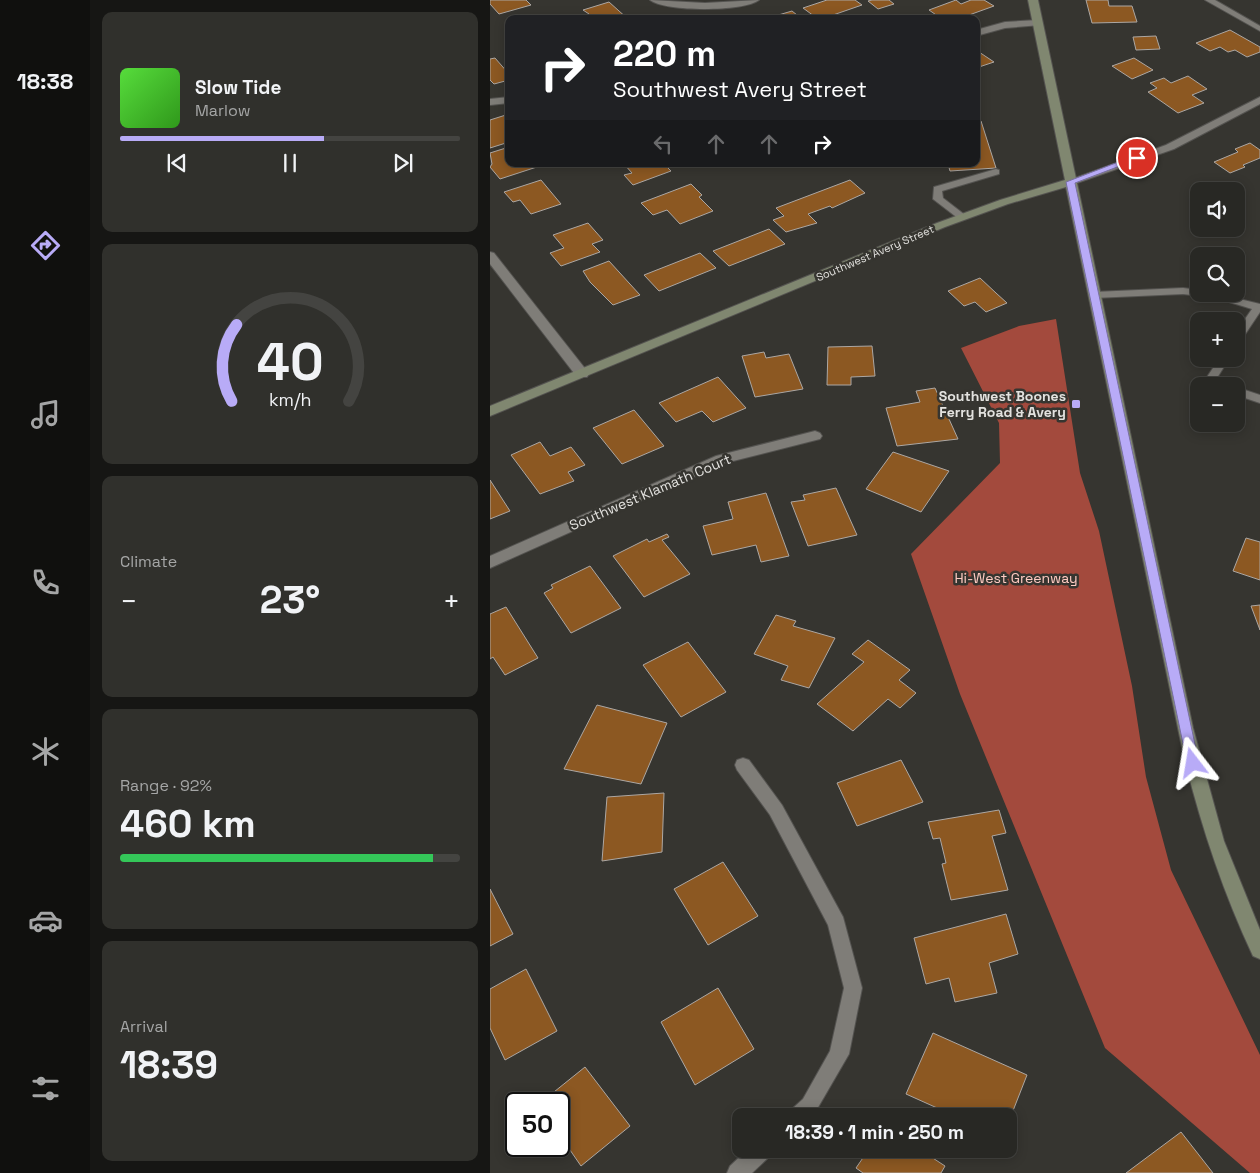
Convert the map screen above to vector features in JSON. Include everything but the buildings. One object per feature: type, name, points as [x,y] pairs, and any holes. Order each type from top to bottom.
[{"type":"main road","points":[[1033,0],[1185,728],[1214,842],[1227,878],[1260,950]]},
{"type":"main road","name":"Southwest Avery Street","points":[[490,411],[962,218],[1070,182]]},
{"type":"street","points":[[655,0],[674,5],[696,7],[754,0]]},
{"type":"street","points":[[980,32],[1005,25],[1038,23]]},
{"type":"street","points":[[490,102],[505,100]]},
{"type":"street","name":"Southwest Avery Street","points":[[1070,182],[1170,147],[1260,100]]},
{"type":"street","points":[[490,256],[495,272],[582,374]]},
{"type":"street","name":"Southwest Klamath Court","points":[[490,562],[721,459],[815,436]]},
{"type":"street","points":[[743,765],[776,810],[837,923],[853,988],[839,1054],[808,1108]]},
{"type":"street","points":[[737,1173],[753,1158]]},
{"type":"lane","points":[[1210,0],[1260,29]]},
{"type":"lane","points":[[962,218],[938,199],[937,190],[996,172]]},
{"type":"lane","points":[[1094,295],[1190,292]]},
{"type":"lane","points":[[1239,302],[1258,307],[1245,326]]},
{"type":"lane","points":[[1245,394],[1260,398]]},
{"type":"green space","name":"Hi-West Greenway","points":[[1056,319],[1080,473],[1099,531],[1132,686],[1146,777],[1171,870],[1260,1055],[1260,1173],[1250,1173],[1105,1048],[960,694],[911,554],[1000,463],[999,423],[961,348],[1019,326]]},
{"type":"place","name":"Southwest Boones Ferry Road & Avery","points":[[1076,404]]},
{"type":"route","points":[[1137,158],[1070,182],[1193,763]]}]
